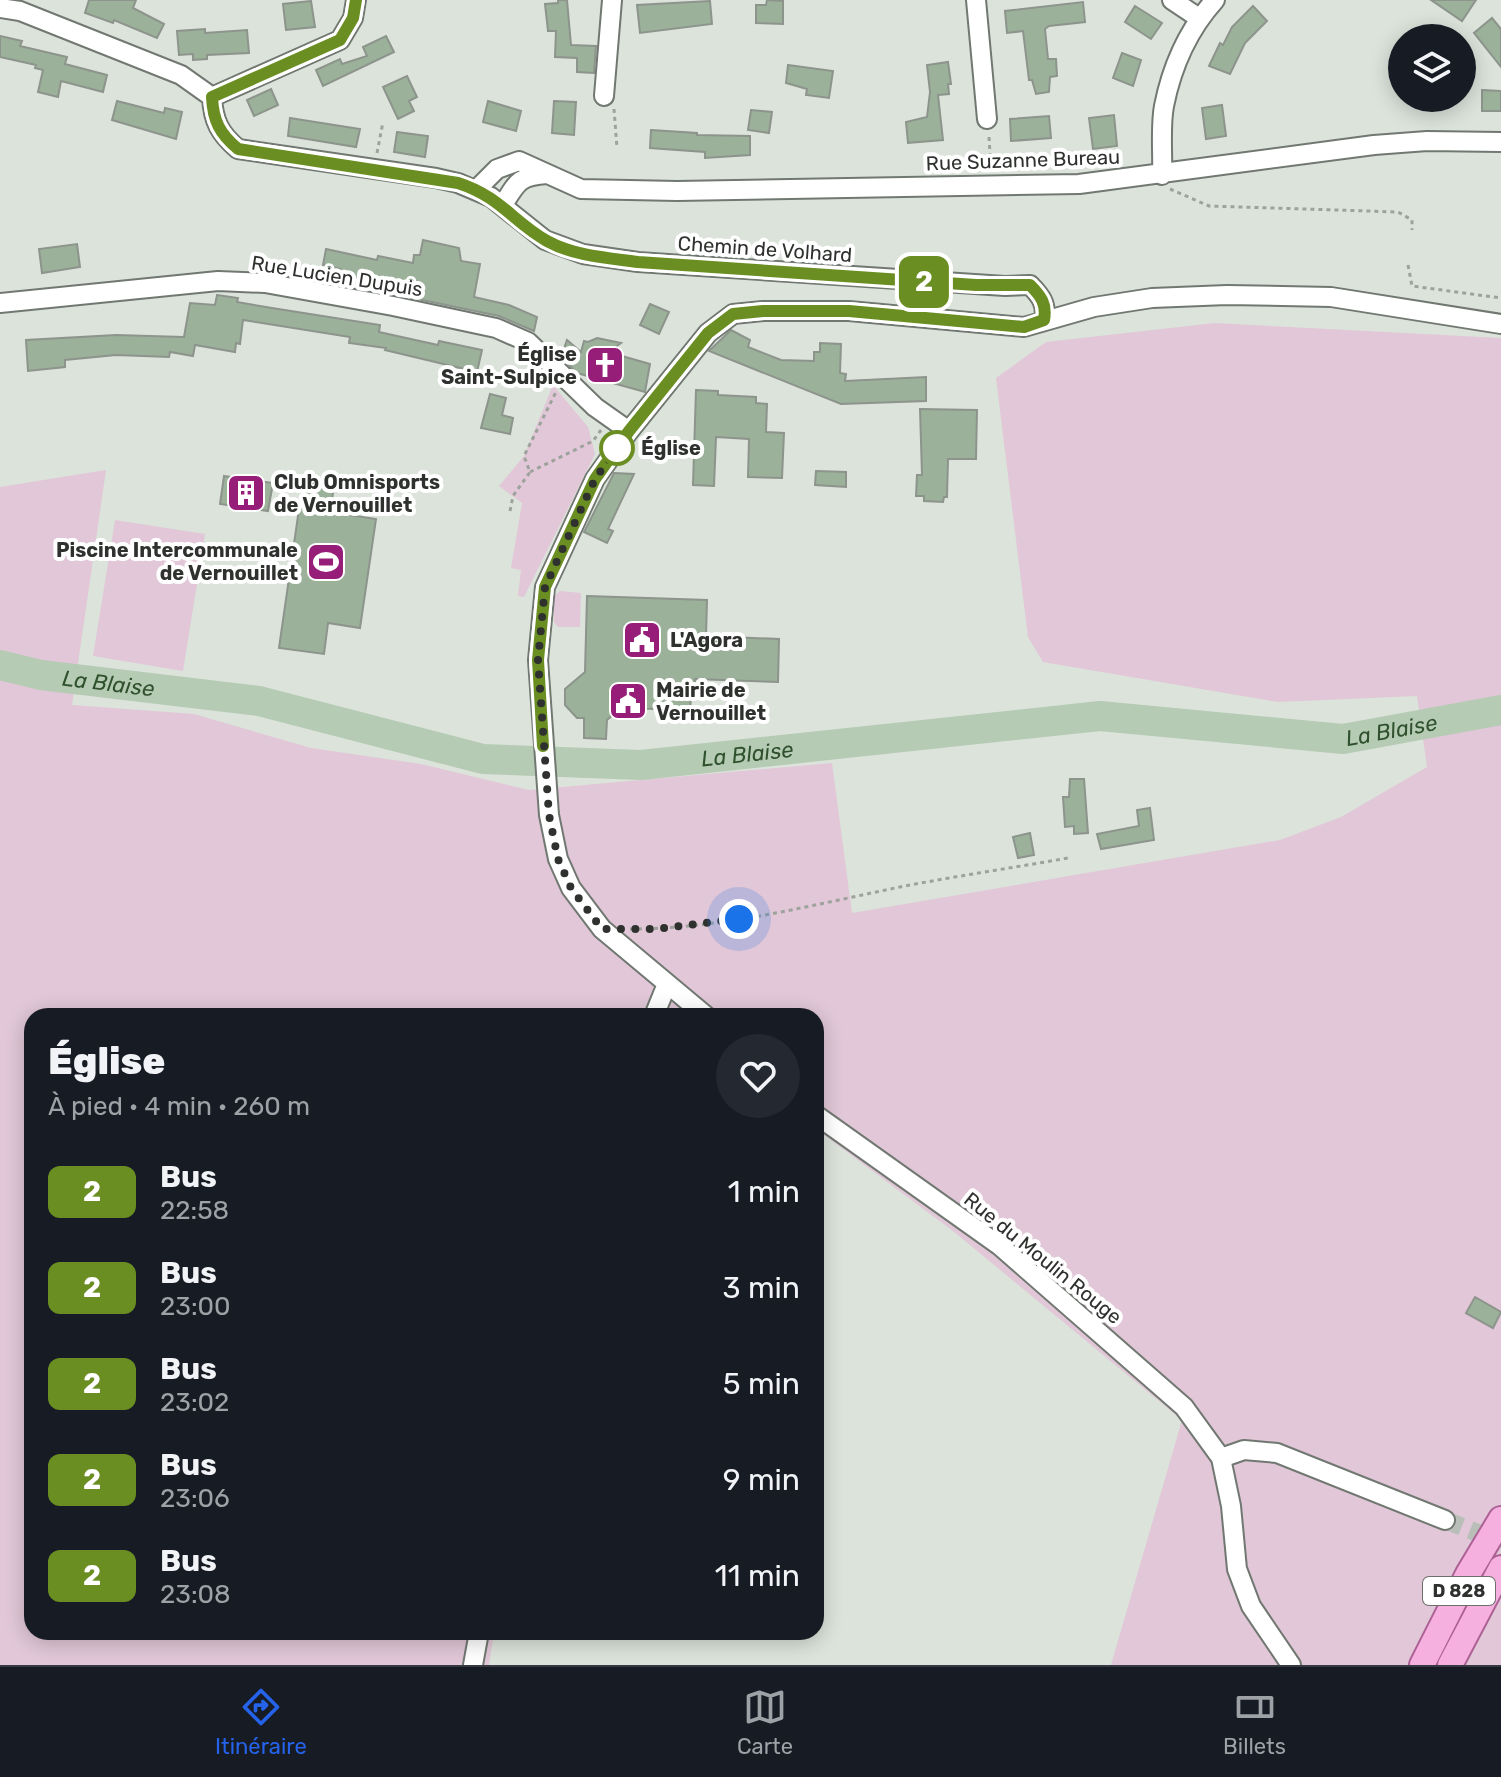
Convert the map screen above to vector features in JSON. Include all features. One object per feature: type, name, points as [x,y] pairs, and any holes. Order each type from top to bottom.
[{"type":"main road","name":"D 828","points":[[1422,1665],[1468,1574],[1501,1519]]},
{"type":"main road","name":"D 828","points":[[1450,1665],[1501,1568]]},
{"type":"street","points":[[0,8],[20,11],[181,75],[212,97],[340,40],[353,18],[356,0]]},
{"type":"street","points":[[604,96],[612,0]]},
{"type":"street","points":[[976,0],[987,119]]},
{"type":"street","points":[[1172,0],[1199,18]]},
{"type":"street","points":[[1162,175],[1163,108],[1180,50],[1199,18],[1215,0]]},
{"type":"street","name":"Chemin de Volhard","points":[[212,97],[218,128],[225,139],[238,149],[436,178],[477,189],[558,246],[612,259],[919,281],[1030,285],[1041,296],[1046,309],[1044,320]]},
{"type":"street","name":"Rue Suzanne Bureau","points":[[477,189],[497,169],[519,161],[581,189],[597,190],[1079,184],[1374,145],[1427,141],[1501,142]]},
{"type":"street","points":[[503,205],[517,182],[529,175],[547,174]]},
{"type":"street","name":"Rue Lucien Dupuis","points":[[0,303],[218,281],[265,283],[393,306],[496,328],[528,342],[595,407],[629,431]]},
{"type":"street","points":[[696,1008],[602,929],[571,888],[558,859],[549,815],[538,660],[545,587],[595,479],[629,431],[708,333],[733,314],[763,311],[849,311],[1024,327],[1094,307],[1152,298],[1227,295],[1331,297],[1501,324]]},
{"type":"street","points":[[657,1008],[667,984]]},
{"type":"street","name":"Rue du Moulin Rouge","points":[[824,1121],[1012,1256],[1184,1407],[1221,1458],[1231,1506],[1237,1569],[1251,1606],[1291,1665]]},
{"type":"street","points":[[1221,1458],[1244,1450],[1277,1453],[1445,1520]]},
{"type":"street","points":[[473,1665],[478,1640]]},
{"type":"path","points":[[604,96],[604,104],[615,109],[617,148]]},
{"type":"path","points":[[987,119],[993,185]]},
{"type":"path","points":[[375,169],[383,122]]},
{"type":"path","points":[[1162,175],[1171,190],[1209,206],[1398,212],[1412,220],[1412,230]]},
{"type":"path","points":[[1408,265],[1412,286],[1501,298]]},
{"type":"path","points":[[530,472],[524,456],[564,378]]},
{"type":"path","points":[[510,511],[513,496],[530,472],[593,441],[611,417]]},
{"type":"path","points":[[602,929],[655,929],[739,919],[1068,858]]},
{"type":"shaded area","points":[[1215,323],[1501,338],[1501,1665],[1111,1665],[1182,1420],[953,1231],[824,1135],[824,1008],[24,1008],[24,1640],[493,1640],[489,1665],[0,1665],[0,487],[106,470],[72,705],[194,714],[311,748],[421,764],[529,790],[832,763],[852,913],[1280,840],[1341,817],[1427,767],[1417,696],[1278,702],[1043,662],[1028,637],[996,378],[1046,342]]},
{"type":"shaded area","points":[[553,385],[588,427],[595,454],[524,597],[518,596],[521,570],[511,568],[522,503],[499,486],[524,456]]},
{"type":"shaded area","points":[[115,520],[205,534],[183,671],[93,656]]},
{"type":"shaded area","points":[[560,591],[581,593],[580,627],[558,627],[554,622],[554,596]]},
{"type":"building","points":[[89,0],[136,0],[133,8],[164,24],[157,38],[114,20],[113,23],[85,13]]},
{"type":"building","points":[[558,0],[567,0],[571,45],[596,46],[594,73],[577,72],[577,58],[555,57],[556,31],[548,31],[545,4],[558,3]]},
{"type":"building","points":[[767,0],[783,1],[783,24],[756,23],[756,5],[766,5]]},
{"type":"building","points":[[1431,0],[1476,0],[1462,21]]},
{"type":"building","points":[[311,1],[315,27],[286,30],[283,4]]},
{"type":"building","points":[[710,1],[712,24],[640,33],[637,5]]},
{"type":"building","points":[[1083,2],[1085,22],[1045,29],[1048,59],[1056,59],[1057,76],[1050,77],[1049,92],[1036,94],[1032,80],[1029,80],[1023,31],[1007,33],[1005,11]]},
{"type":"building","points":[[1135,6],[1162,23],[1151,39],[1125,22]]},
{"type":"building","points":[[1253,6],[1267,21],[1245,43],[1230,74],[1209,66],[1220,43],[1223,45],[1232,27]]},
{"type":"building","points":[[1492,18],[1501,29],[1501,67],[1476,36],[1476,31]]},
{"type":"building","points":[[205,29],[205,33],[247,30],[249,53],[207,55],[207,59],[193,60],[193,54],[179,55],[177,31]]},
{"type":"building","points":[[0,36],[22,41],[20,46],[67,57],[65,64],[107,75],[103,92],[61,81],[58,97],[38,92],[43,70],[35,68],[36,65],[0,57]]},
{"type":"building","points":[[386,36],[394,52],[323,86],[316,70],[340,59],[342,64],[367,56],[363,47]]},
{"type":"building","points":[[1122,53],[1141,60],[1133,86],[1113,78]]},
{"type":"building","points":[[948,62],[949,94],[938,95],[943,140],[908,143],[906,122],[927,117],[930,92],[927,65]]},
{"type":"building","points":[[788,65],[833,71],[829,98],[806,95],[807,89],[786,83]]},
{"type":"building","points":[[407,76],[417,97],[409,101],[414,111],[398,119],[383,87]]},
{"type":"building","points":[[271,89],[278,105],[254,116],[247,100]]},
{"type":"building","points":[[1482,90],[1501,91],[1501,111],[1482,111]]},
{"type":"building","points":[[117,101],[164,113],[165,108],[182,112],[176,139],[112,120]]},
{"type":"building","points":[[488,101],[521,111],[516,131],[483,122]]},
{"type":"building","points":[[554,101],[576,102],[574,135],[552,133]]},
{"type":"building","points":[[1222,105],[1226,136],[1206,139],[1202,108]]},
{"type":"building","points":[[751,110],[772,112],[769,133],[748,130]]},
{"type":"building","points":[[1114,115],[1117,146],[1093,149],[1089,118]]},
{"type":"building","points":[[1049,116],[1051,138],[1011,141],[1010,119]]},
{"type":"building","points":[[290,118],[360,129],[356,147],[288,136]]},
{"type":"building","points":[[651,130],[750,136],[750,155],[705,158],[705,152],[650,148]]},
{"type":"building","points":[[397,132],[428,136],[425,157],[394,152]]},
{"type":"building","points":[[423,240],[459,248],[461,261],[480,264],[474,297],[509,305],[537,317],[534,331],[499,316],[398,295],[399,286],[339,274],[340,269],[323,265],[326,249],[377,260],[378,256],[413,263],[414,255],[420,255]]},
{"type":"building","points":[[77,244],[80,267],[42,273],[39,249]]},
{"type":"building","points":[[217,295],[238,298],[237,302],[380,325],[379,332],[438,345],[439,341],[482,350],[477,372],[386,348],[349,343],[350,337],[243,320],[240,344],[236,343],[235,352],[195,345],[193,356],[170,352],[169,357],[116,355],[65,360],[65,367],[28,371],[26,340],[116,335],[184,337],[190,303],[215,305]]},
{"type":"building","points":[[650,304],[669,312],[659,334],[640,325]]},
{"type":"building","points":[[731,330],[750,340],[748,347],[781,360],[814,361],[814,352],[820,352],[820,343],[841,344],[840,373],[846,374],[845,381],[926,377],[926,401],[841,404],[709,351]]},
{"type":"building","name":"Église Saint-Sulpice","points":[[597,338],[621,343],[608,352],[650,364],[645,392],[577,373],[561,357],[567,340],[581,352],[584,341]]},
{"type":"building","points":[[696,390],[718,391],[718,395],[756,397],[756,403],[767,404],[766,432],[784,433],[782,478],[748,477],[749,439],[716,437],[714,486],[693,485]]},
{"type":"building","points":[[490,394],[506,398],[502,415],[513,418],[510,434],[481,428]]},
{"type":"building","points":[[920,409],[977,410],[976,459],[948,459],[947,497],[943,502],[924,501],[924,496],[916,496],[917,475],[922,475]]},
{"type":"building","points":[[816,471],[846,472],[846,487],[815,485]]},
{"type":"building","points":[[614,473],[634,474],[608,529],[613,531],[607,543],[584,532]]},
{"type":"building","name":"Club Omnisports de Vernouillet","points":[[224,476],[273,483],[268,511],[220,504]]},
{"type":"building","name":"Piscine Intercommunale de Vernouillet","points":[[308,476],[335,481],[330,512],[376,519],[360,628],[328,623],[324,654],[279,648],[299,509],[303,509]]},
{"type":"building","points":[[587,596],[707,600],[706,636],[779,639],[778,682],[695,679],[690,710],[621,708],[607,720],[606,739],[584,738],[584,718],[577,718],[565,705],[565,689],[585,672]]},
{"type":"building","points":[[1070,779],[1084,779],[1088,833],[1074,834],[1074,826],[1065,827],[1063,797],[1069,797]]},
{"type":"building","points":[[1150,808],[1154,840],[1101,849],[1097,834],[1139,826],[1137,810]]},
{"type":"building","points":[[1030,833],[1034,855],[1018,858],[1013,837]]},
{"type":"building","points":[[1475,1297],[1501,1312],[1493,1328],[1466,1313]]},
{"type":"waterway","name":"La Blaise","points":[[0,665],[41,675],[259,701],[483,759],[641,765],[1100,716],[1343,739],[1501,710]]},
{"type":"tunnel","points":[[1445,1520],[1501,1542]]},
{"type":"bus line","name":"2","points":[[356,0],[353,18],[340,40],[212,97],[213,113],[225,139],[238,149],[436,178],[477,189],[503,205],[545,240],[583,254],[638,262],[976,285],[1030,285],[1041,296],[1046,309],[1044,320],[1024,327],[849,311],[763,311],[733,314],[708,333],[629,431],[595,479],[545,587],[539,622],[538,660],[543,746]]},
{"type":"place","name":"Église Saint-Sulpice","points":[[605,365]]},
{"type":"place","name":"Église","points":[[617,448]]},
{"type":"place","name":"Club Omnisports de Vernouillet","points":[[246,493]]},
{"type":"place","name":"Piscine Intercommunale de Vernouillet","points":[[326,562]]},
{"type":"place","name":"L'Agora","points":[[642,640]]},
{"type":"place","name":"Mairie de Vernouillet","points":[[628,701]]},
{"type":"route","points":[[617,448],[595,479],[545,587],[539,622],[539,702],[549,815],[558,859],[571,888],[602,929],[655,929],[739,919]]}]
